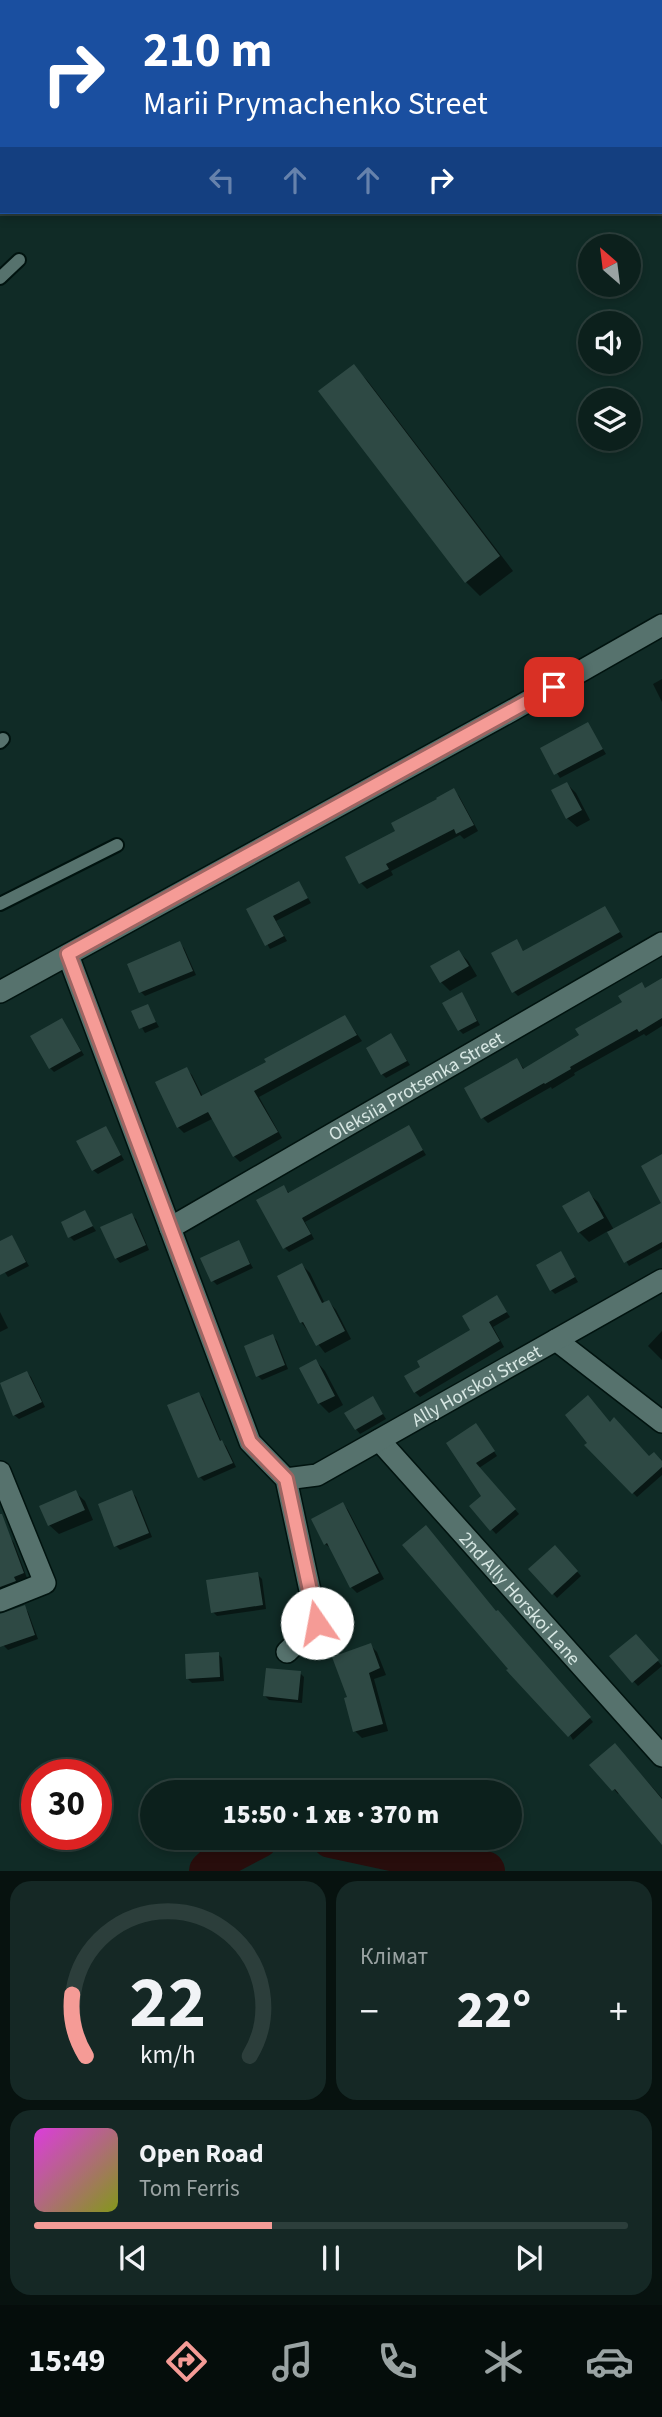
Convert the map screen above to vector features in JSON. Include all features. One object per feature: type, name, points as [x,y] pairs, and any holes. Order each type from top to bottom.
[{"type":"street","points":[[0,992],[662,625]]},
{"type":"street","name":"Oleksiia Protsenka Street","points":[[170,1228],[662,943]]},
{"type":"street","points":[[68,954],[250,1442],[286,1479],[317,1623],[287,1652]]},
{"type":"street","name":"Ally Horskoi Street","points":[[286,1479],[317,1475],[662,1280]]},
{"type":"street","points":[[556,1340],[662,1422]]},
{"type":"street","name":"2nd Ally Horskoi Lane","points":[[379,1440],[662,1756]]},
{"type":"street","points":[[0,1472],[45,1583],[0,1601]]},
{"type":"lane","points":[[0,278],[19,260]]},
{"type":"lane","points":[[0,904],[117,845]]},
{"type":"building","points":[[354,364],[500,556],[465,583],[318,391]]},
{"type":"building","points":[[588,722],[603,749],[554,775],[540,748]]},
{"type":"building","points":[[567,782],[582,810],[566,819],[551,790]]},
{"type":"building","points":[[454,788],[474,825],[456,834],[454,829],[386,864],[389,869],[359,884],[345,857],[395,831],[391,823]]},
{"type":"building","points":[[299,881],[308,898],[273,916],[284,936],[265,946],[246,909]]},
{"type":"building","points":[[605,906],[620,932],[512,993],[491,953],[517,939],[523,951]]},
{"type":"building","points":[[180,941],[193,971],[139,993],[127,964]]},
{"type":"building","points":[[459,950],[469,966],[440,983],[430,966]]},
{"type":"building","points":[[662,978],[662,1018],[639,1032],[637,1029],[481,1119],[464,1088],[517,1058],[523,1069],[579,1035],[575,1029],[622,1002],[618,996],[642,982],[645,988]]},
{"type":"building","points":[[462,992],[477,1021],[458,1031],[442,1003]]},
{"type":"building","points":[[148,1004],[156,1022],[139,1029],[131,1011]]},
{"type":"building","points":[[345,1015],[357,1035],[254,1091],[278,1132],[233,1157],[208,1112],[177,1128],[155,1082],[187,1067],[201,1096],[266,1062],[264,1059]]},
{"type":"building","points":[[62,1018],[81,1051],[49,1069],[30,1036]]},
{"type":"building","points":[[391,1033],[407,1061],[381,1075],[366,1048]]},
{"type":"building","points":[[409,1125],[423,1150],[302,1218],[311,1234],[283,1249],[256,1200],[284,1185],[288,1193]]},
{"type":"building","points":[[106,1126],[121,1155],[92,1171],[76,1141]]},
{"type":"building","points":[[662,1154],[662,1242],[624,1263],[607,1232],[661,1203],[641,1166]]},
{"type":"building","points":[[589,1191],[604,1218],[578,1233],[562,1206]]},
{"type":"building","points":[[85,1210],[93,1226],[68,1238],[61,1222]]},
{"type":"building","points":[[132,1213],[146,1245],[115,1259],[100,1227]]},
{"type":"building","points":[[12,1235],[26,1262],[0,1275],[0,1241]]},
{"type":"building","points":[[239,1240],[250,1264],[211,1282],[200,1258]]},
{"type":"building","points":[[561,1251],[575,1277],[550,1291],[536,1265]]},
{"type":"building","points":[[302,1263],[322,1303],[329,1300],[345,1331],[316,1346],[303,1322],[300,1323],[277,1276]]},
{"type":"building","points":[[497,1295],[507,1312],[489,1322],[500,1341],[414,1393],[404,1376],[420,1367],[417,1361],[470,1330],[462,1316]]},
{"type":"building","points":[[273,1334],[285,1365],[256,1377],[244,1346]]},
{"type":"building","points":[[316,1359],[335,1396],[318,1404],[299,1368]]},
{"type":"building","points":[[27,1371],[42,1402],[13,1416],[0,1383]]},
{"type":"building","points":[[199,1392],[220,1441],[222,1440],[233,1463],[198,1478],[167,1405]]},
{"type":"building","points":[[588,1395],[610,1422],[614,1417],[649,1456],[654,1452],[662,1461],[662,1467],[632,1494],[584,1445],[587,1443],[565,1415]]},
{"type":"building","points":[[373,1396],[383,1414],[355,1430],[344,1413]]},
{"type":"building","points":[[476,1423],[495,1451],[476,1463],[516,1509],[490,1531],[469,1506],[481,1496],[446,1443]]},
{"type":"building","points":[[76,1490],[85,1510],[48,1526],[39,1506]]},
{"type":"building","points":[[132,1490],[149,1533],[114,1547],[98,1504]]},
{"type":"building","points":[[343,1502],[379,1573],[350,1588],[327,1543],[324,1545],[311,1519]]},
{"type":"building","points":[[0,1514],[24,1573],[14,1577],[16,1581],[0,1587]]},
{"type":"building","points":[[426,1525],[496,1611],[498,1610],[591,1717],[568,1737],[506,1670],[508,1669],[402,1545]]},
{"type":"building","points":[[555,1545],[578,1571],[552,1595],[528,1569]]},
{"type":"building","points":[[258,1572],[263,1605],[211,1613],[206,1580]]},
{"type":"building","points":[[25,1605],[35,1635],[0,1647],[0,1614]]},
{"type":"building","points":[[636,1634],[659,1660],[632,1683],[609,1656]]},
{"type":"building","points":[[371,1643],[380,1668],[369,1673],[383,1724],[353,1732],[344,1698],[347,1697],[332,1657]]},
{"type":"building","points":[[219,1652],[220,1677],[186,1679],[185,1654]]},
{"type":"building","points":[[266,1668],[301,1671],[298,1700],[263,1696]]},
{"type":"building","points":[[615,1743],[662,1799],[662,1845],[615,1789],[612,1791],[589,1765]]},
{"type":"waterway","points":[[209,1871],[225,1856],[236,1850]]},
{"type":"waterway","points":[[387,1850],[485,1871]]},
{"type":"route","points":[[317,1623],[286,1479],[250,1442],[68,954],[554,687]]}]
